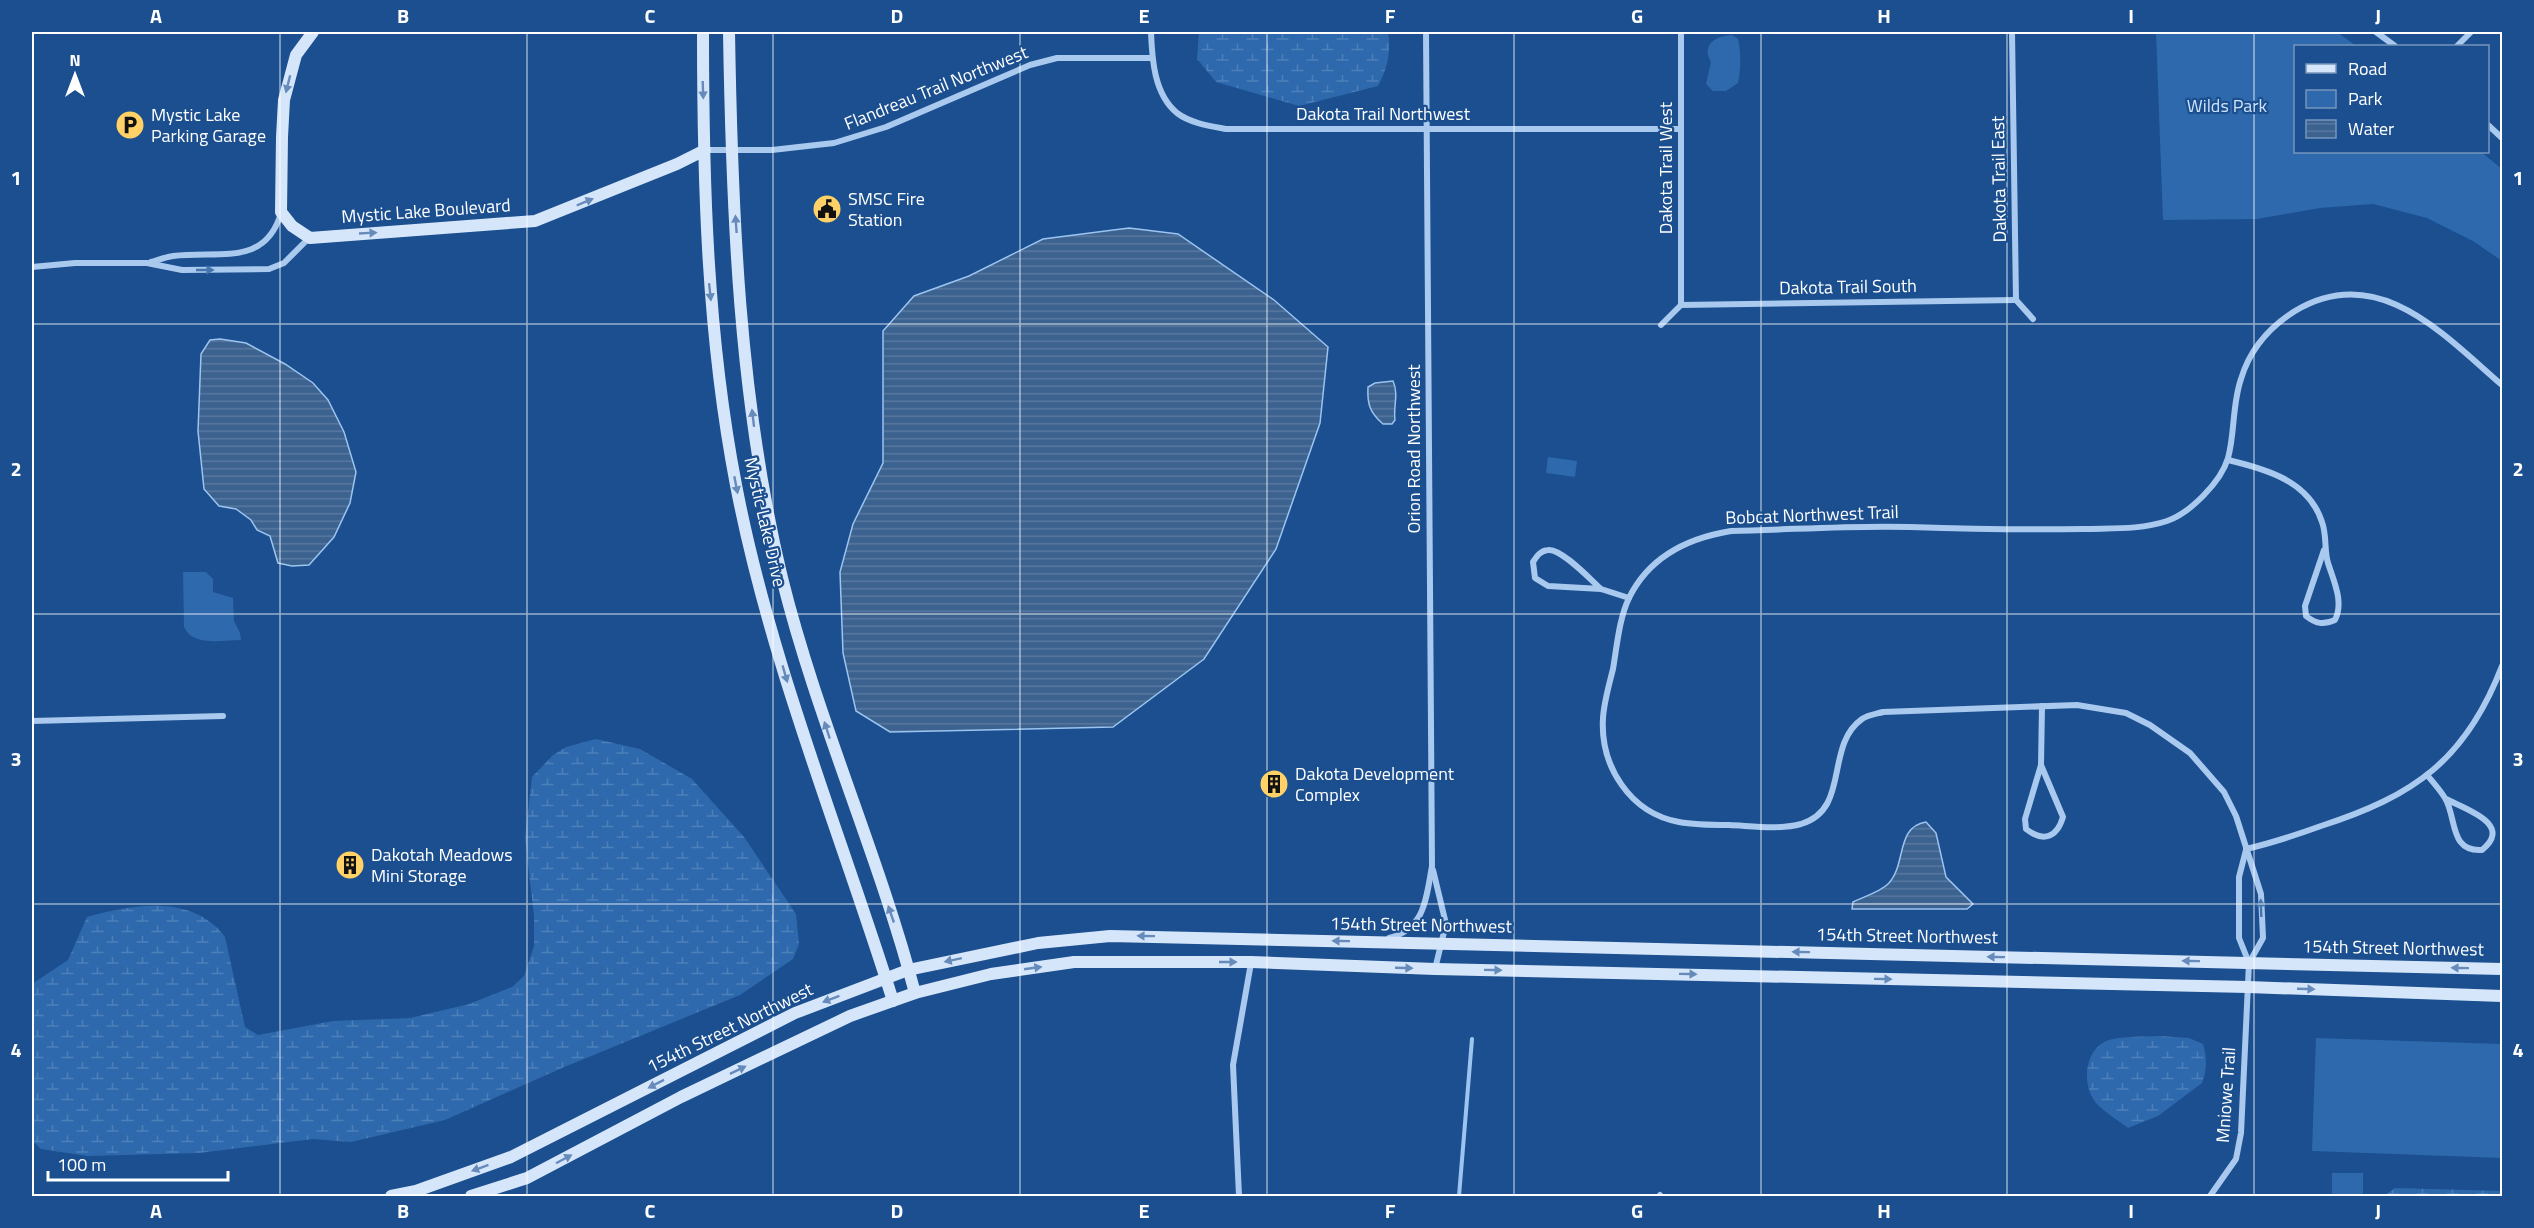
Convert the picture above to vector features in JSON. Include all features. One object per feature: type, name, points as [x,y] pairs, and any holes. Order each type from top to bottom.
[{"type":"street","points":[[147,263],[173,256],[234,254],[252,250],[267,239],[278,225],[281,212],[284,100],[296,55],[313,32]]},
{"type":"street","name":"Mystic Lake Drive","points":[[703,32],[709,278],[720,390],[736,486],[786,680],[893,1001]]},
{"type":"street","name":"Mystic Lake Drive","points":[[729,32],[731,150],[746,365],[759,467],[783,579],[827,730],[915,993]]},
{"type":"street","name":"Dakota Trail Northwest","points":[[1152,32],[1152,58],[1161,94],[1178,114],[1199,123],[1226,129],[1681,129]]},
{"type":"street","name":"Orion Road Northwest","points":[[1374,942],[1405,934],[1415,923],[1425,906],[1432,866],[1426,32]]},
{"type":"street","name":"Dakota Trail West","points":[[1681,32],[1681,304]]},
{"type":"street","name":"Dakota Trail East","points":[[2012,32],[2016,300]]},
{"type":"street","points":[[2376,32],[2394,45]]},
{"type":"street","points":[[2458,45],[2471,32]]},
{"type":"street","name":"Flandreau Trail Northwest","points":[[705,150],[772,150],[834,144],[857,138],[1030,64],[1057,58],[1152,58]]},
{"type":"street","points":[[2489,126],[2502,138]]},
{"type":"street","name":"Mystic Lake Boulevard","points":[[310,238],[536,221],[677,164],[705,150]]},
{"type":"street","points":[[32,267],[147,263],[182,270],[269,269],[284,264],[310,238],[292,226],[281,212]]},
{"type":"street","name":"Bobcat Northwest Trail","points":[[2249,963],[2263,938],[2261,894],[2236,816],[2224,792],[2206,770],[2171,738],[2126,713],[2077,705],[1883,712],[1864,718],[1851,729],[1842,744],[1831,799],[1818,814],[1803,824],[1775,826],[1700,824],[1677,822],[1658,815],[1636,802],[1622,786],[1609,764],[1605,748],[1603,718],[1629,598],[1647,572],[1662,556],[1683,543],[1707,535],[1731,531],[1907,527],[1999,531],[2119,529],[2149,526],[2170,520],[2203,497],[2228,460],[2240,380],[2251,354],[2265,334],[2284,318],[2305,306],[2327,298],[2349,295],[2370,296],[2394,302],[2436,327],[2502,385]]},
{"type":"street","points":[[2016,300],[2033,319]]},
{"type":"street","name":"Dakota Trail South","points":[[1681,304],[2016,300]]},
{"type":"street","points":[[1661,325],[1681,304]]},
{"type":"street","points":[[2228,460],[2253,466],[2300,487],[2316,506],[2323,525],[2324,550],[2339,601],[2339,611],[2335,620],[2325,624],[2314,623],[2306,616],[2305,606],[2324,550]]},
{"type":"street","points":[[1601,589],[1559,553],[1549,550],[1539,553],[1533,562],[1535,578],[1548,586],[1601,589],[1629,598]]},
{"type":"street","points":[[2246,849],[2276,842],[2377,807],[2427,775],[2442,763],[2468,733],[2489,697],[2502,666]]},
{"type":"street","points":[[2041,765],[2063,817],[2055,833],[2046,837],[2034,835],[2026,829],[2025,819],[2041,765],[2042,706]]},
{"type":"street","points":[[32,721],[223,716]]},
{"type":"street","points":[[2427,775],[2446,799],[2459,841],[2473,851],[2482,850],[2493,837],[2493,829],[2487,820],[2446,799]]},
{"type":"street","name":"Bobcat Northwest Trail","points":[[2246,849],[2240,877],[2239,938],[2249,963],[2248,987]]},
{"type":"street","name":"Orion Road Northwest","points":[[1432,866],[1446,924],[1435,969]]},
{"type":"street","name":"154th Street Northwest","points":[[391,1197],[416,1191],[512,1157],[795,1013],[909,970],[1038,943],[1110,936],[2502,969]]},
{"type":"street","points":[[471,1197],[527,1178],[681,1097],[850,1017],[915,993],[991,974],[1074,962],[1251,962],[1435,969],[2248,987],[2502,996]]},
{"type":"street","points":[[1239,1197],[1233,1065],[1251,962]]},
{"type":"street","name":"Mniowe Trail","points":[[2210,1197],[2236,1159],[2240,1140],[2248,987]]},
{"type":"green space","points":[[1199,32],[1388,32],[1389,53],[1378,86],[1299,106],[1216,82],[1197,59]]},
{"type":"green space","name":"Wilds Park","points":[[2156,32],[2337,32],[2355,45],[2294,45],[2294,153],[2482,153],[2502,169],[2502,261],[2473,241],[2427,218],[2373,204],[2320,208],[2257,219],[2163,220]]},
{"type":"green space","points":[[1732,35],[1738,39],[1740,49],[1738,83],[1726,91],[1713,91],[1706,84],[1711,62],[1708,56],[1709,46],[1716,39]]},
{"type":"green space","points":[[1548,457],[1577,461],[1575,477],[1546,473]]},
{"type":"green space","points":[[183,572],[206,572],[213,579],[213,592],[233,598],[234,621],[241,640],[201,640],[188,633],[184,627]]},
{"type":"green space","points":[[596,739],[640,749],[692,779],[744,837],[796,914],[799,944],[793,959],[740,995],[562,1068],[445,1120],[351,1142],[313,1139],[199,1153],[88,1156],[41,1149],[32,1140],[32,984],[68,960],[87,917],[142,906],[161,906],[179,908],[212,923],[225,937],[245,1027],[258,1035],[333,1021],[410,1018],[469,1004],[512,987],[524,976],[534,946],[534,916],[525,838],[532,777],[553,755],[566,747]]},
{"type":"green space","points":[[2159,1036],[2189,1038],[2203,1044],[2206,1064],[2204,1078],[2202,1083],[2158,1116],[2128,1128],[2099,1106],[2091,1095],[2087,1075],[2091,1056],[2096,1048],[2113,1039]]},
{"type":"green space","points":[[2316,1038],[2502,1044],[2502,1158],[2312,1151]]},
{"type":"green space","points":[[2332,1173],[2363,1173],[2363,1196],[2332,1196]]},
{"type":"green space","points":[[2395,1188],[2502,1191],[2502,1196],[2384,1196]]},
{"type":"water","points":[[1129,228],[1178,234],[1274,300],[1328,347],[1320,423],[1276,549],[1204,659],[1113,727],[890,732],[856,711],[843,653],[840,572],[853,524],[883,463],[883,331],[914,296],[969,276],[1043,239]]},
{"type":"water","points":[[220,339],[246,343],[285,364],[313,383],[328,400],[344,432],[356,472],[350,503],[334,537],[309,565],[292,566],[278,563],[270,536],[257,530],[251,520],[236,509],[219,506],[204,489],[198,431],[201,354],[210,340]]},
{"type":"water","points":[[1393,381],[1396,391],[1395,420],[1392,424],[1383,424],[1370,408],[1368,387],[1375,383]]},
{"type":"water","points":[[1926,822],[1936,833],[1946,877],[1973,904],[1967,909],[1852,909],[1853,902],[1888,884],[1898,867],[1905,839],[1916,825]]},
{"type":"waterway","points":[[1459,1196],[1472,1039]]},
{"type":"place","name":"Mystic Lake Parking Garage","points":[[130,125]]},
{"type":"place","name":"SMSC Fire Station","points":[[827,209]]},
{"type":"place","name":"Dakota Development Complex","points":[[1274,784]]},
{"type":"place","name":"Dakotah Meadows Mini Storage","points":[[350,865]]}]
